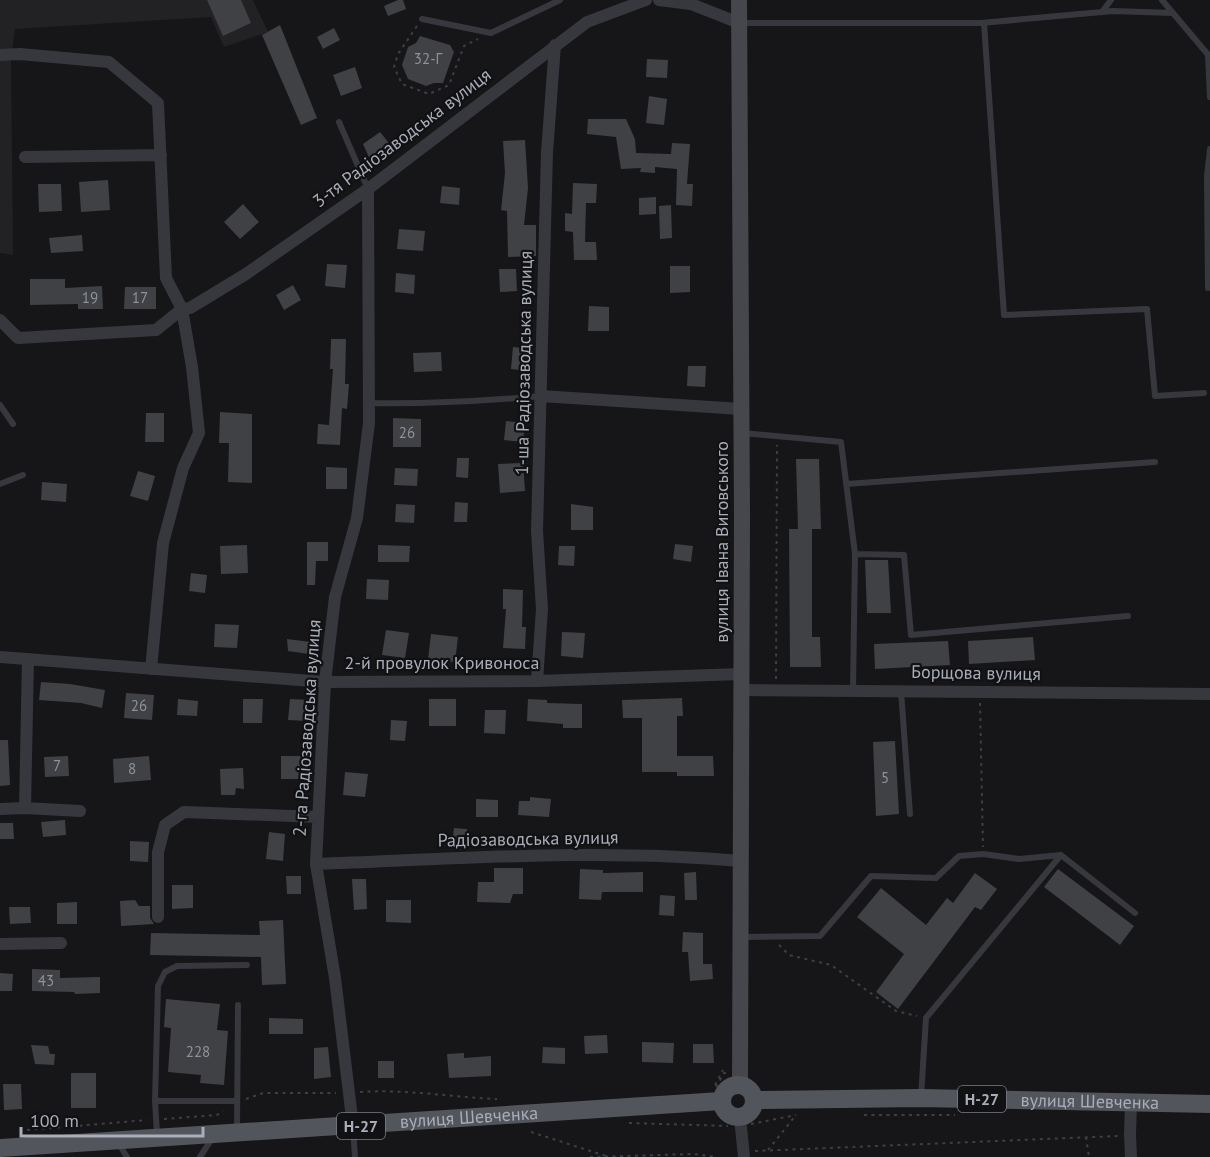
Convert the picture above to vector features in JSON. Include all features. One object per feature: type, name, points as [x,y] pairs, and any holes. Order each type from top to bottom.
[{"type":"main road","points":[[740,1084],[748,1089],[754,1100],[752,1110],[740,1122],[727,1114],[721,1101],[725,1090],[740,1084]]},
{"type":"main road","name":"вулиця Шевченка","points":[[754,1100],[921,1098],[1210,1104]]},
{"type":"main road","name":"вулиця Шевченка","points":[[0,1148],[24,1144],[215,1135],[721,1101]]},
{"type":"street","name":"3-тя Радіозаводська вулиця","points":[[0,320],[18,338],[156,330],[182,309],[190,308],[246,274],[368,189],[587,22],[646,0]]},
{"type":"street","points":[[659,0],[691,4],[739,23]]},
{"type":"street","name":"вулиця Івана Виговського","points":[[739,0],[740,1084]]},
{"type":"street","name":"1-ша Радіозаводська вулиця","points":[[537,681],[542,609],[537,531],[547,152],[555,45]]},
{"type":"street","points":[[0,55],[20,54],[109,62],[158,103],[166,278],[182,309],[192,367],[199,433],[183,468],[163,543],[151,669]]},
{"type":"street","points":[[25,157],[160,155]]},
{"type":"street","name":"2-га Радіозаводська вулиця","points":[[353,1126],[335,978],[316,864],[325,682],[335,597],[357,518],[369,423],[368,189]]},
{"type":"street","points":[[541,396],[741,409]]},
{"type":"street","name":"2-й провулок Кривоноса","points":[[0,657],[325,682],[741,682]]},
{"type":"street","points":[[25,808],[28,659]]},
{"type":"street","name":"Борщова вулиця","points":[[741,682],[776,690],[1210,694]]},
{"type":"street","points":[[0,809],[80,811]]},
{"type":"street","points":[[158,917],[158,852],[165,825],[184,812],[318,817]]},
{"type":"street","name":"Радіозаводська вулиця","points":[[316,864],[570,855],[680,855],[741,861]]},
{"type":"street","points":[[0,944],[61,943]]},
{"type":"street","points":[[1131,1103],[1131,1157]]},
{"type":"street","points":[[740,1122],[743,1154]]},
{"type":"lane","points":[[422,19],[491,33],[560,0]]},
{"type":"lane","points":[[1101,12],[1111,0]]},
{"type":"lane","points":[[1162,0],[1209,55],[1210,98]]},
{"type":"lane","points":[[739,23],[984,23],[1101,12],[1173,13]]},
{"type":"lane","points":[[984,23],[1004,315],[1147,309],[1155,396],[1204,393]]},
{"type":"lane","points":[[339,122],[368,189]]},
{"type":"lane","points":[[1208,288],[1207,176],[1210,149]]},
{"type":"lane","points":[[369,403],[479,401],[541,396]]},
{"type":"lane","points":[[0,405],[13,423]]},
{"type":"lane","points":[[741,433],[841,442],[855,554],[853,690]]},
{"type":"lane","points":[[846,484],[1155,462]]},
{"type":"lane","points":[[0,484],[23,475]]},
{"type":"lane","points":[[855,554],[904,555],[910,635],[1128,616]]},
{"type":"lane","points":[[901,690],[910,814]]},
{"type":"lane","points":[[741,937],[820,936],[871,876],[936,878],[959,856],[983,854],[1019,859],[1062,855],[1135,913]]},
{"type":"lane","points":[[921,1098],[926,1018],[1062,855]]},
{"type":"lane","points":[[157,1138],[155,1101],[158,986],[165,972],[177,966],[247,965]]},
{"type":"lane","points":[[237,1133],[238,1005]]},
{"type":"lane","points":[[155,1101],[237,1101]]},
{"type":"lane","points":[[353,1126],[355,1157]]},
{"type":"lane","points":[[200,1157],[215,1135]]},
{"type":"lane","points":[[117,1140],[127,1157]]},
{"type":"path","points":[[422,19],[398,54],[394,67],[402,84],[429,94],[449,85],[464,46],[491,33]]},
{"type":"path","points":[[776,690],[777,436]]},
{"type":"path","points":[[980,691],[983,854]]},
{"type":"path","points":[[771,936],[789,955],[831,965],[896,1011],[926,1018]]},
{"type":"path","points":[[24,1144],[156,1119],[217,1115],[237,1101],[263,1094],[391,1090],[499,1099]]},
{"type":"path","points":[[624,1123],[740,1122],[796,1115],[767,1150]]},
{"type":"path","points":[[856,1115],[963,1115]]},
{"type":"path","points":[[531,1132],[608,1156]]},
{"type":"path","points":[[743,1154],[767,1150],[1130,1135]]},
{"type":"path","points":[[1086,1137],[1089,1157]]},
{"type":"path","points":[[590,1157],[693,1154],[716,1157]]},
{"type":"shaded area","points":[[0,0],[253,0],[268,32],[224,47],[211,17],[15,29],[11,60],[13,255],[0,253]]},
{"type":"building","points":[[207,0],[241,0],[251,23],[223,36]]},
{"type":"building","points":[[403,0],[406,9],[388,16],[384,6]]},
{"type":"building","points":[[280,25],[317,118],[301,125],[262,35]]},
{"type":"building","points":[[334,28],[340,40],[323,49],[317,37]]},
{"type":"building","points":[[420,36],[450,45],[454,52],[443,83],[426,86],[408,79],[402,65],[408,47],[416,43]]},
{"type":"building","points":[[647,59],[668,60],[667,78],[646,77]]},
{"type":"building","points":[[355,67],[362,88],[341,96],[333,75]]},
{"type":"building","points":[[649,96],[667,99],[664,125],[646,123]]},
{"type":"building","points":[[588,119],[626,119],[635,139],[636,153],[671,154],[672,143],[690,144],[687,184],[693,184],[692,206],[676,205],[677,169],[655,167],[655,173],[640,172],[641,168],[621,169],[616,137],[587,134]]},
{"type":"building","points":[[380,132],[393,148],[372,164],[363,144]]},
{"type":"building","points":[[525,140],[528,188],[524,225],[536,225],[536,256],[508,257],[507,211],[501,210],[505,173],[503,141]]},
{"type":"building","points":[[108,180],[110,210],[81,212],[79,182]]},
{"type":"building","points":[[573,183],[597,184],[596,203],[586,203],[585,242],[596,242],[597,260],[574,260],[573,232],[565,231],[565,213],[572,214]]},
{"type":"building","points":[[38,184],[61,184],[62,211],[39,212]]},
{"type":"building","points":[[442,186],[460,188],[459,205],[440,203]]},
{"type":"building","points":[[656,197],[656,214],[639,215],[639,198]]},
{"type":"building","points":[[243,204],[259,222],[240,239],[224,222]]},
{"type":"building","points":[[671,205],[672,238],[660,239],[659,206]]},
{"type":"building","points":[[399,229],[425,231],[423,251],[397,249]]},
{"type":"building","points":[[82,235],[83,251],[51,253],[49,238]]},
{"type":"building","points":[[327,264],[347,265],[345,288],[325,286]]},
{"type":"building","points":[[670,266],[690,266],[690,292],[670,293]]},
{"type":"building","points":[[499,269],[516,269],[517,291],[500,292]]},
{"type":"building","points":[[396,273],[415,275],[414,294],[395,292]]},
{"type":"building","points":[[30,279],[65,279],[65,288],[102,286],[103,309],[78,309],[78,304],[30,305]]},
{"type":"building","points":[[293,285],[301,300],[284,310],[276,295]]},
{"type":"building","points":[[125,287],[156,287],[156,309],[124,309]]},
{"type":"building","points":[[589,306],[609,307],[609,331],[588,331]]},
{"type":"building","points":[[331,339],[346,339],[345,384],[349,384],[347,409],[342,408],[340,445],[317,444],[318,424],[329,425],[333,369],[330,369]]},
{"type":"building","points":[[513,347],[531,349],[529,371],[511,369]]},
{"type":"building","points":[[441,352],[442,371],[414,372],[413,353]]},
{"type":"building","points":[[688,366],[706,366],[705,387],[687,386]]},
{"type":"building","points":[[220,412],[252,414],[252,483],[228,482],[229,443],[219,443]]},
{"type":"building","points":[[146,413],[164,413],[164,442],[145,442]]},
{"type":"building","points":[[393,418],[421,419],[421,447],[393,447]]},
{"type":"building","points":[[506,421],[525,423],[523,442],[504,440]]},
{"type":"building","points":[[457,458],[469,458],[468,478],[456,477]]},
{"type":"building","points":[[796,459],[819,459],[821,529],[812,529],[812,637],[820,637],[821,667],[790,667],[789,529],[798,529]]},
{"type":"building","points":[[523,463],[525,491],[500,493],[498,464]]},
{"type":"building","points":[[326,467],[347,468],[347,489],[326,489]]},
{"type":"building","points":[[395,468],[418,469],[417,486],[394,485]]},
{"type":"building","points":[[138,471],[155,476],[148,501],[130,496]]},
{"type":"building","points":[[42,482],[67,484],[66,502],[41,500]]},
{"type":"building","points":[[455,502],[468,503],[467,522],[454,522]]},
{"type":"building","points":[[396,504],[415,505],[414,523],[395,522]]},
{"type":"building","points":[[571,504],[593,507],[593,530],[571,530]]},
{"type":"building","points":[[307,542],[328,542],[328,561],[316,561],[315,585],[307,585]]},
{"type":"building","points":[[675,544],[693,546],[691,562],[673,559]]},
{"type":"building","points":[[247,545],[248,573],[221,574],[220,546]]},
{"type":"building","points":[[378,545],[410,546],[409,562],[378,562]]},
{"type":"building","points":[[559,546],[575,546],[574,566],[558,565]]},
{"type":"building","points":[[865,560],[888,560],[891,613],[867,613]]},
{"type":"building","points":[[191,573],[207,575],[205,593],[189,591]]},
{"type":"building","points":[[367,579],[389,580],[388,600],[366,599]]},
{"type":"building","points":[[503,589],[523,590],[522,627],[526,627],[525,649],[503,648],[506,609],[503,609]]},
{"type":"building","points":[[215,624],[239,625],[237,648],[214,647]]},
{"type":"building","points":[[386,630],[409,633],[405,658],[382,655]]},
{"type":"building","points":[[562,632],[585,633],[583,658],[561,656]]},
{"type":"building","points":[[431,634],[458,637],[455,662],[428,659]]},
{"type":"building","points":[[1033,637],[1035,660],[969,664],[968,641]]},
{"type":"building","points":[[287,639],[311,642],[309,654],[288,651]]},
{"type":"building","points":[[948,641],[950,665],[875,669],[874,644]]},
{"type":"building","points":[[41,682],[105,690],[102,708],[81,703],[39,700]]},
{"type":"building","points":[[126,693],[154,695],[152,720],[124,718]]},
{"type":"building","points":[[682,698],[683,716],[677,716],[677,756],[713,756],[714,776],[677,776],[677,772],[642,772],[642,718],[623,718],[622,700]]},
{"type":"building","points":[[178,699],[198,701],[197,716],[177,715]]},
{"type":"building","points":[[243,699],[263,699],[262,723],[243,723]]},
{"type":"building","points":[[290,699],[309,700],[307,721],[288,720]]},
{"type":"building","points":[[429,699],[456,699],[456,726],[429,726]]},
{"type":"building","points":[[528,699],[547,700],[547,703],[582,704],[582,728],[563,728],[563,724],[527,721]]},
{"type":"building","points":[[485,710],[506,710],[505,734],[484,733]]},
{"type":"building","points":[[391,720],[407,721],[405,741],[390,740]]},
{"type":"building","points":[[0,740],[8,740],[10,785],[0,786]]},
{"type":"building","points":[[895,741],[899,814],[876,816],[873,742]]},
{"type":"building","points":[[68,756],[69,776],[45,777],[44,757]]},
{"type":"building","points":[[149,756],[151,780],[114,783],[113,759]]},
{"type":"building","points":[[281,756],[308,756],[307,779],[281,779]]},
{"type":"building","points":[[243,768],[244,789],[236,788],[235,795],[221,795],[220,769]]},
{"type":"building","points":[[345,772],[368,774],[365,797],[343,795]]},
{"type":"building","points":[[530,797],[551,799],[549,817],[518,815],[519,801],[530,801]]},
{"type":"building","points":[[476,799],[498,800],[498,817],[476,817]]},
{"type":"building","points":[[65,820],[66,835],[43,837],[41,822]]},
{"type":"building","points":[[0,823],[13,823],[14,839],[0,839]]},
{"type":"building","points":[[454,828],[467,829],[466,845],[452,843]]},
{"type":"building","points":[[269,832],[285,834],[283,861],[266,859]]},
{"type":"building","points":[[130,841],[149,842],[148,862],[130,861]]},
{"type":"building","points":[[494,868],[523,868],[523,894],[513,894],[510,903],[477,902],[478,882],[494,882]]},
{"type":"building","points":[[580,869],[603,870],[603,873],[643,872],[643,892],[602,892],[601,900],[579,899]]},
{"type":"building","points":[[1058,869],[1134,926],[1120,945],[1044,887]]},
{"type":"building","points":[[696,872],[697,900],[685,900],[684,873]]},
{"type":"building","points":[[975,873],[997,889],[981,910],[975,907],[898,1009],[876,992],[904,954],[857,917],[881,888],[926,925],[947,898],[953,903]]},
{"type":"building","points":[[286,876],[301,876],[301,894],[287,894]]},
{"type":"building","points":[[352,879],[366,879],[367,909],[354,910]]},
{"type":"building","points":[[172,885],[193,885],[193,908],[172,909]]},
{"type":"building","points":[[660,895],[675,896],[674,916],[659,915]]},
{"type":"building","points":[[135,900],[139,906],[150,906],[150,918],[154,924],[121,926],[120,901]]},
{"type":"building","points":[[386,900],[411,900],[411,923],[386,922]]},
{"type":"building","points":[[77,902],[77,924],[57,924],[57,903]]},
{"type":"building","points":[[9,907],[30,907],[31,923],[10,924]]},
{"type":"building","points":[[283,920],[286,984],[262,985],[261,957],[150,955],[151,933],[260,935],[259,921]]},
{"type":"building","points":[[683,932],[703,933],[703,964],[712,964],[713,979],[690,981],[688,952],[682,952]]},
{"type":"building","points":[[32,969],[60,970],[60,978],[100,977],[100,993],[32,991]]},
{"type":"building","points":[[0,973],[13,974],[12,991],[0,991]]},
{"type":"building","points":[[166,999],[220,1004],[217,1030],[228,1031],[224,1085],[200,1083],[201,1075],[168,1072],[171,1028],[164,1027]]},
{"type":"building","points":[[269,1018],[303,1019],[303,1034],[269,1034]]},
{"type":"building","points":[[607,1035],[608,1053],[585,1054],[584,1036]]},
{"type":"building","points":[[642,1042],[674,1043],[673,1063],[642,1062]]},
{"type":"building","points":[[693,1044],[713,1044],[714,1063],[693,1063]]},
{"type":"building","points":[[31,1045],[48,1046],[50,1054],[55,1054],[54,1065],[35,1064]]},
{"type":"building","points":[[328,1047],[331,1077],[314,1079],[314,1048]]},
{"type":"building","points":[[543,1047],[565,1048],[565,1064],[542,1063]]},
{"type":"building","points":[[464,1053],[464,1058],[491,1056],[491,1076],[449,1078],[447,1054]]},
{"type":"building","points":[[378,1061],[394,1061],[394,1078],[378,1078]]},
{"type":"building","points":[[71,1073],[96,1073],[96,1108],[71,1108]]},
{"type":"building","points":[[3,1084],[21,1084],[22,1109],[4,1110]]}]
